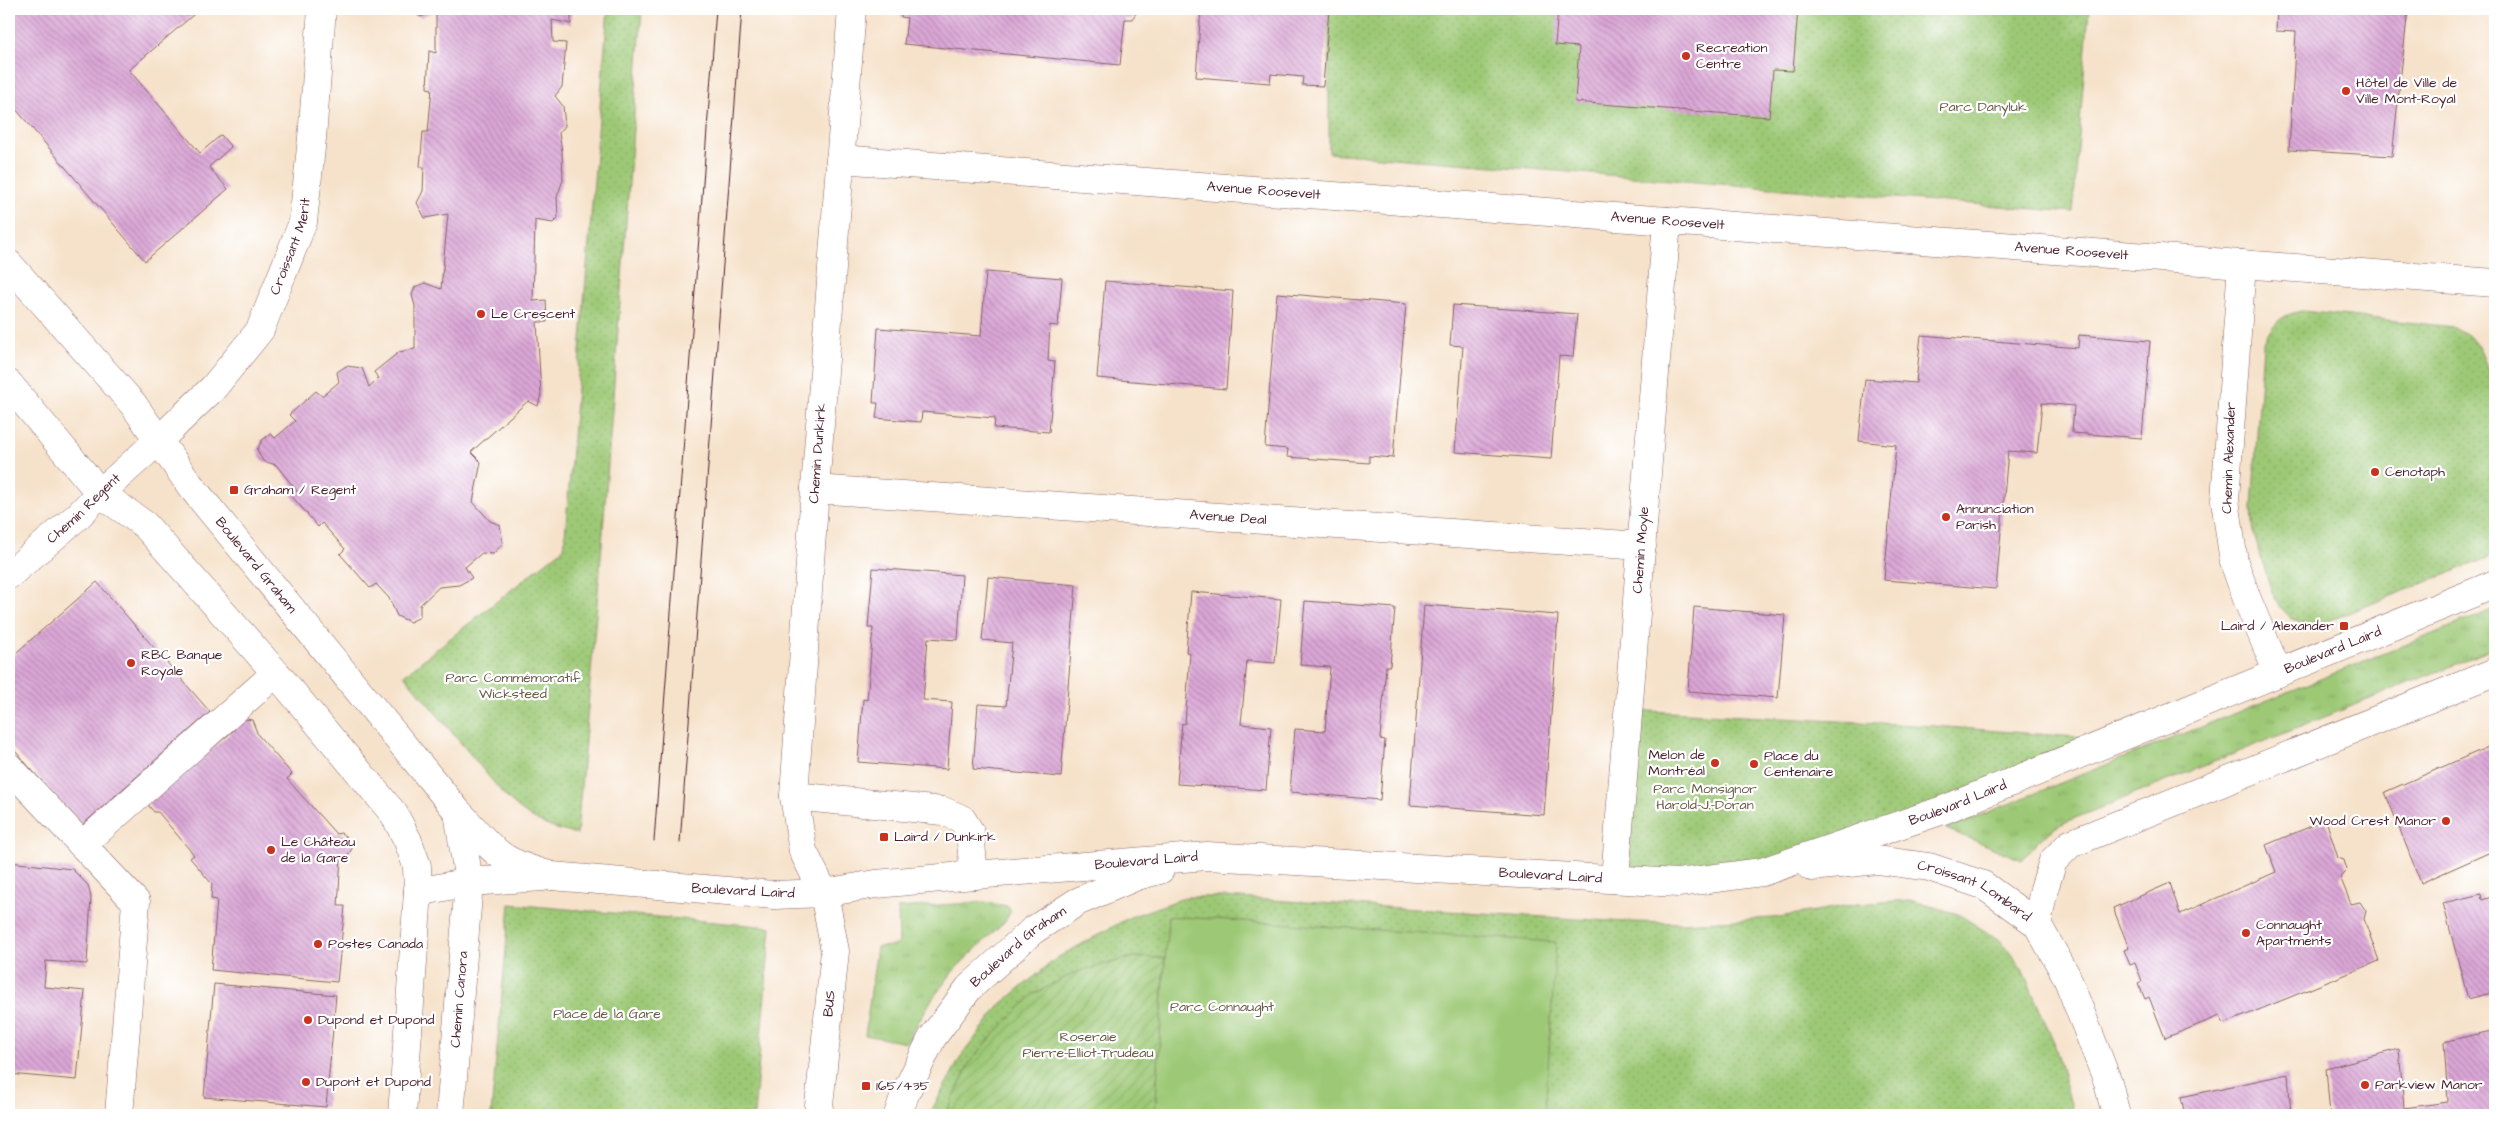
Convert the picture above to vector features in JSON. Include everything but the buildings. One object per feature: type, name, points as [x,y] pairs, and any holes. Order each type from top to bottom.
[{"type":"street","name":"Croissant Merit","points":[[158,441],[214,387],[260,330],[303,222],[312,138],[322,9]]},
{"type":"street","name":"Chemin Dunkirk","points":[[824,893],[803,851],[794,796],[815,489],[852,9]]},
{"type":"street","name":"Avenue Roosevelt","points":[[840,159],[2495,283]]},
{"type":"street","name":"Chemin Moyle","points":[[1616,879],[1667,221]]},
{"type":"street","name":"Boulevard Graham","points":[[9,264],[133,404],[190,485],[458,812]]},
{"type":"street","name":"Chemin Alexander","points":[[2242,264],[2225,500],[2234,562],[2247,599],[2278,673]]},
{"type":"street","points":[[9,384],[100,493],[145,525],[276,673],[394,814],[408,841],[416,866],[418,892],[402,1115]]},
{"type":"street","name":"Chemin Regent","points":[[9,575],[79,515],[100,493],[158,441]]},
{"type":"street","name":"Avenue Deal","points":[[815,489],[1642,546]]},
{"type":"street","name":"Boulevard Laird","points":[[418,892],[469,882],[552,876],[774,895],[824,893],[876,884],[1207,856],[1678,883],[1762,872],[1943,810],[2495,584]]},
{"type":"street","points":[[2037,924],[2044,889],[2053,860],[2070,844],[2495,672]]},
{"type":"street","points":[[82,845],[276,673]]},
{"type":"street","points":[[9,766],[136,902],[119,1115]]},
{"type":"street","points":[[794,796],[943,811],[962,819],[970,832],[974,875]]},
{"type":"street","name":"Boulevard Laird","points":[[458,812],[504,858],[523,867],[552,876]]},
{"type":"street","points":[[458,812],[469,882]]},
{"type":"street","name":"Boulevard Graham","points":[[898,1115],[905,1094],[932,1038],[969,988],[1032,931],[1077,902],[1138,876],[1207,856]]},
{"type":"street","name":"Croissant Lombard","points":[[1762,872],[1877,860],[1928,867],[1983,885],[2037,924],[2066,975],[2108,1082],[2116,1115]]},
{"type":"street","name":"Chemin Canora","points":[[450,1115],[469,882]]},
{"type":"street","name":"BUS","points":[[818,1115],[835,951],[824,893]]},
{"type":"green space","name":"Parc Commémoratif Wicksteed","points":[[608,9],[642,9],[601,557],[577,834],[555,829],[538,821],[505,796],[404,675],[564,548]]},
{"type":"green space","name":"Parc Danyluk","points":[[1329,9],[2089,9],[2073,212],[1329,153]]},
{"type":"green space","points":[[2302,311],[2454,327],[2468,335],[2479,348],[2495,385],[2495,555],[2328,621],[2314,624],[2302,623],[2292,619],[2282,609],[2272,592],[2254,535],[2252,508],[2263,345],[2269,332],[2277,322],[2288,315]]},
{"type":"green space","points":[[2495,609],[2495,648],[2068,821],[2054,828],[2042,838],[2022,860],[1946,829]]},
{"type":"green space","name":"Parc Monsignor Harold-J.-Doran","points":[[1629,710],[1934,726],[2115,740],[1762,872],[1616,879]]},
{"type":"green space","name":"Parc Connaught","points":[[1187,897],[1222,897],[1626,922],[1683,923],[1773,918],[1857,904],[1910,900],[1958,914],[2001,941],[2022,969],[2054,1042],[2074,1115],[929,1115],[962,1055],[1001,1004],[1057,958],[1130,917]]},
{"type":"green space","points":[[985,902],[1007,906],[1011,911],[1005,921],[955,969],[932,999],[906,1043],[865,1035],[877,947],[894,946],[899,941],[898,908]]},
{"type":"green space","name":"Place de la Gare","points":[[510,904],[771,927],[754,1115],[491,1115]]},
{"type":"green space","points":[[1168,916],[1556,942],[1545,1115],[1155,1115]]},
{"type":"green space","name":"Roseraie Pierre-Elliot-Trudeau","points":[[1133,957],[1165,958],[1155,1115],[946,1115],[970,1062],[995,1033],[1034,994],[1076,972]]},
{"type":"tram line","points":[[654,841],[716,9]]},
{"type":"tram line","points":[[680,843],[742,9]]},
{"type":"place","name":"Recreation Centre","points":[[1686,56]]},
{"type":"place","name":"Hôtel de Ville de Ville Mont-Royal","points":[[2346,91]]},
{"type":"place","name":"Le Crescent","points":[[481,314]]},
{"type":"place","name":"Cenotaph","points":[[2375,472]]},
{"type":"place","name":"Graham / Regent","points":[[234,490]]},
{"type":"place","name":"Annunciation Parish","points":[[1946,517]]},
{"type":"place","name":"Laird / Alexander","points":[[2344,626]]},
{"type":"place","name":"RBC Banque Royale","points":[[131,663]]},
{"type":"place","name":"Melon de Montréal","points":[[1715,763]]},
{"type":"place","name":"Place du Centenaire","points":[[1754,764]]},
{"type":"place","name":"Wood Crest Manor","points":[[2446,821]]},
{"type":"place","name":"Laird / Dunkirk","points":[[884,837]]},
{"type":"place","name":"Le Château de la Gare","points":[[271,850]]},
{"type":"place","name":"Connaught Apartments","points":[[2246,933]]},
{"type":"place","name":"Postes Canada","points":[[318,944]]},
{"type":"place","name":"Dupond et Dupond","points":[[308,1020]]},
{"type":"place","name":"Dupont et Dupond","points":[[306,1082]]},
{"type":"place","name":"Parkview Manor","points":[[2365,1085]]},
{"type":"place","name":"165/435","points":[[866,1086]]}]
